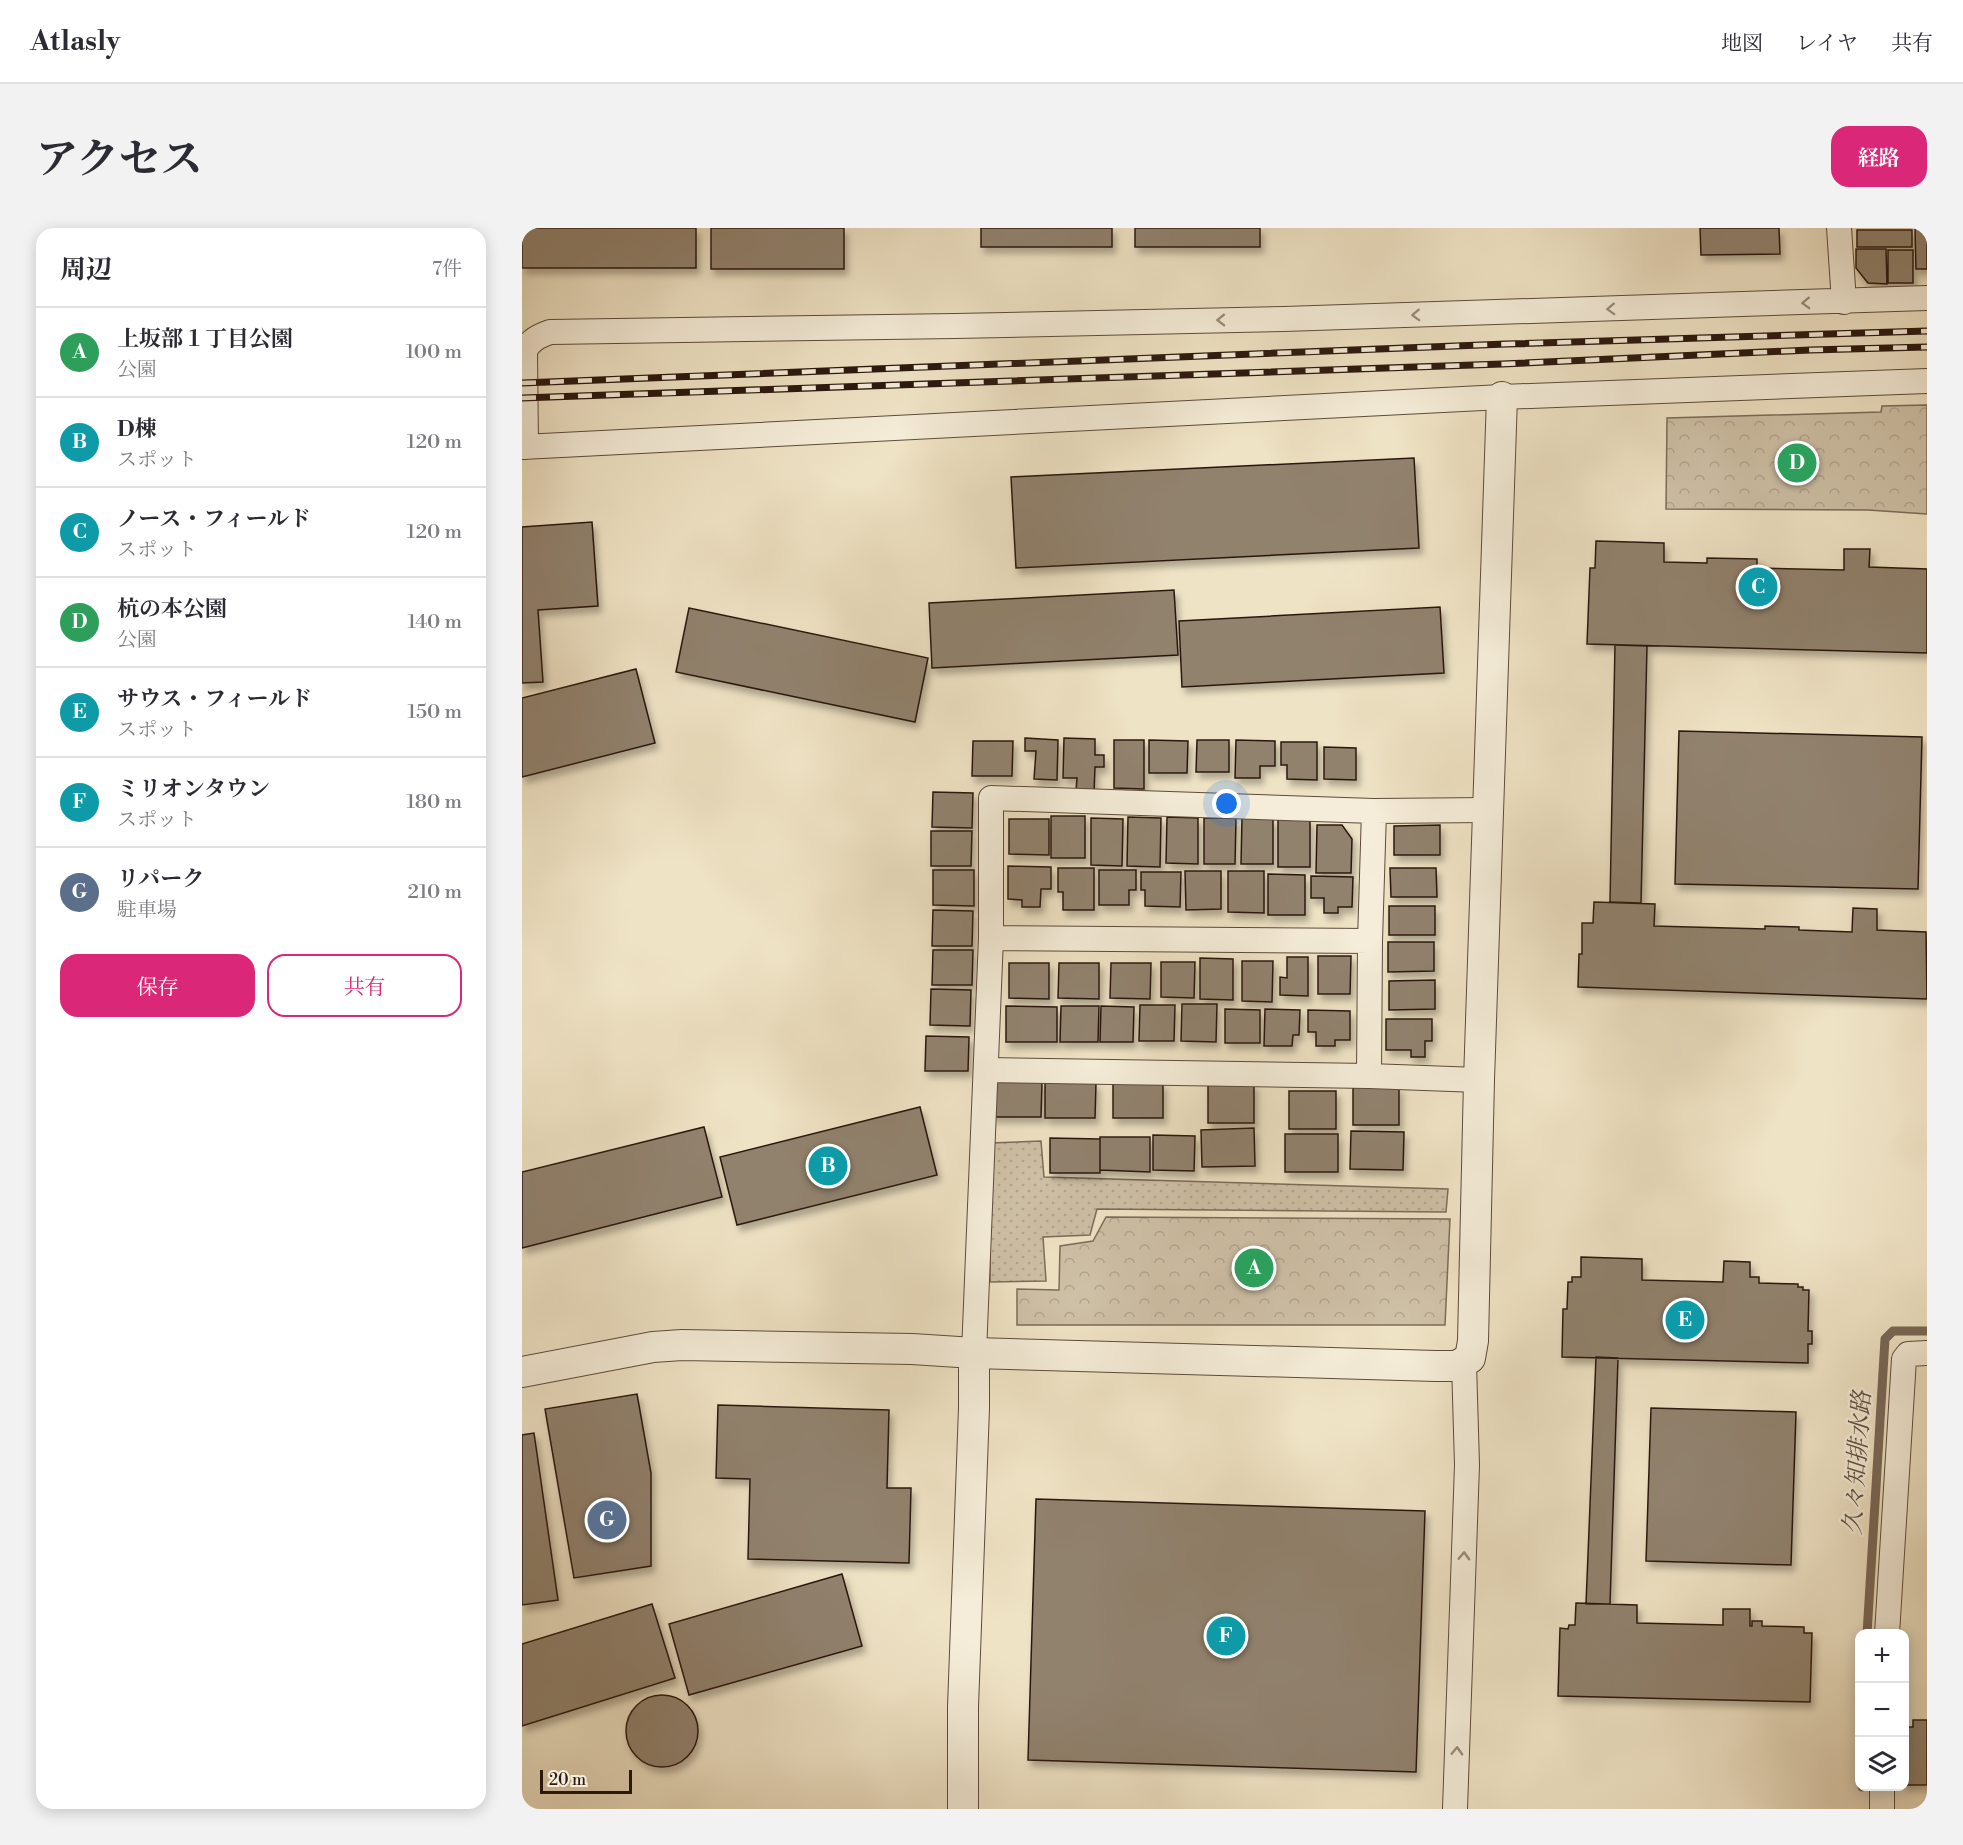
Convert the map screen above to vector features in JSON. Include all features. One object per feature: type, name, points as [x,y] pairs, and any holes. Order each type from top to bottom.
[{"type":"street","points":[[1839,228],[1844,302]]},
{"type":"street","points":[[1927,298],[1284,319],[550,332],[528,344],[525,351],[524,447],[1502,397],[1927,381]]},
{"type":"street","points":[[522,1372],[653,1347],[682,1345],[912,1349],[974,1353],[1436,1366],[1457,1366],[1470,1358],[1473,1341],[1479,1080],[1502,397]]},
{"type":"street","points":[[963,1809],[963,1707],[974,1353],[991,938],[991,798],[1374,811],[1488,810]]},
{"type":"street","points":[[1369,1076],[1374,811]]},
{"type":"street","points":[[991,938],[1370,941]]},
{"type":"street","points":[[986,1070],[1479,1080]]},
{"type":"street","points":[[1887,1629],[1904,1359],[1908,1354],[1927,1353]]},
{"type":"street","points":[[1455,1809],[1467,1465],[1464,1363]]},
{"type":"street","points":[[1882,1791],[1882,1809]]},
{"type":"green space","points":[[1927,405],[1927,514],[1868,510],[1666,509],[1667,418],[1881,412],[1882,406]]},
{"type":"green space","points":[[1041,1141],[1044,1177],[1448,1189],[1446,1212],[1097,1209],[1090,1235],[1043,1237],[1046,1281],[990,1282],[991,1143]]},
{"type":"green space","points":[[1106,1217],[1450,1219],[1445,1325],[1017,1325],[1017,1289],[1059,1290],[1060,1246],[1093,1241]]},
{"type":"building","points":[[522,228],[696,228],[696,268],[522,268]]},
{"type":"building","points":[[711,228],[844,228],[844,269],[711,269]]},
{"type":"building","points":[[981,228],[1112,228],[1112,247],[981,247]]},
{"type":"building","points":[[1135,228],[1260,228],[1260,247],[1135,247]]},
{"type":"building","points":[[1700,228],[1779,228],[1780,254],[1701,255]]},
{"type":"building","points":[[1915,228],[1927,228],[1927,269],[1916,269]]},
{"type":"building","points":[[1857,230],[1912,230],[1912,247],[1857,247]]},
{"type":"building","points":[[1856,249],[1886,249],[1887,284],[1868,283],[1856,268]]},
{"type":"building","points":[[1888,250],[1913,250],[1913,283],[1888,283]]},
{"type":"building","points":[[1414,458],[1419,548],[1016,568],[1011,477]]},
{"type":"building","points":[[592,522],[598,606],[538,610],[543,682],[522,683],[522,527]]},
{"type":"building","points":[[1596,541],[1664,543],[1664,562],[1707,563],[1707,558],[1757,559],[1757,568],[1844,570],[1844,549],[1870,549],[1869,567],[1927,569],[1927,653],[1587,644],[1590,568],[1595,568]]},
{"type":"building","points":[[1174,590],[1178,655],[932,668],[929,603]]},
{"type":"building","points":[[1440,607],[1444,673],[1182,687],[1179,621]]},
{"type":"building","points":[[689,608],[928,658],[915,722],[676,672]]},
{"type":"building","points":[[1615,645],[1647,646],[1641,903],[1610,902]]},
{"type":"building","points":[[636,669],[655,743],[522,777],[522,698]]},
{"type":"building","points":[[1679,731],[1922,737],[1918,889],[1675,884]]},
{"type":"building","points":[[1025,738],[1058,740],[1057,780],[1034,779],[1036,751],[1025,751]]},
{"type":"building","points":[[1064,738],[1095,739],[1095,755],[1104,755],[1104,767],[1095,767],[1094,793],[1076,791],[1077,778],[1063,778]]},
{"type":"building","points":[[1114,740],[1144,740],[1144,789],[1114,788]]},
{"type":"building","points":[[1149,740],[1188,741],[1187,773],[1149,773]]},
{"type":"building","points":[[1197,740],[1229,740],[1229,772],[1196,772]]},
{"type":"building","points":[[1236,740],[1275,741],[1275,766],[1260,766],[1260,778],[1235,778]]},
{"type":"building","points":[[973,741],[1013,741],[1012,776],[972,776]]},
{"type":"building","points":[[1281,742],[1317,742],[1317,780],[1287,779],[1287,765],[1281,765]]},
{"type":"building","points":[[1324,747],[1356,748],[1356,780],[1324,779]]},
{"type":"building","points":[[933,792],[973,793],[972,828],[932,827]]},
{"type":"building","points":[[1051,816],[1085,816],[1085,858],[1051,858]]},
{"type":"building","points":[[1128,817],[1161,818],[1160,867],[1127,866]]},
{"type":"building","points":[[1167,817],[1198,818],[1198,864],[1166,863]]},
{"type":"building","points":[[1091,818],[1123,819],[1122,866],[1091,865]]},
{"type":"building","points":[[1204,818],[1236,818],[1235,864],[1204,864]]},
{"type":"building","points":[[1242,818],[1273,819],[1273,864],[1241,864]]},
{"type":"building","points":[[1009,819],[1049,819],[1049,855],[1009,854]]},
{"type":"building","points":[[1278,819],[1310,819],[1310,867],[1278,867]]},
{"type":"building","points":[[1317,825],[1342,825],[1352,839],[1351,873],[1316,873]]},
{"type":"building","points":[[1440,825],[1440,855],[1394,855],[1394,826]]},
{"type":"building","points":[[931,831],[972,831],[971,866],[931,866]]},
{"type":"building","points":[[1008,866],[1051,867],[1051,889],[1041,889],[1040,907],[1022,907],[1022,900],[1008,899]]},
{"type":"building","points":[[1058,868],[1094,868],[1094,910],[1063,910],[1063,892],[1058,892]]},
{"type":"building","points":[[1390,868],[1436,868],[1437,897],[1391,897]]},
{"type":"building","points":[[933,870],[974,870],[974,906],[933,905]]},
{"type":"building","points":[[1099,870],[1136,870],[1136,890],[1129,890],[1129,905],[1099,905]]},
{"type":"building","points":[[1185,871],[1221,871],[1221,909],[1186,910]]},
{"type":"building","points":[[1228,871],[1264,871],[1264,913],[1228,912]]},
{"type":"building","points":[[1141,872],[1181,872],[1180,907],[1145,906],[1145,890],[1141,890]]},
{"type":"building","points":[[1268,874],[1305,875],[1305,915],[1268,915]]},
{"type":"building","points":[[1311,876],[1353,877],[1352,907],[1338,907],[1338,913],[1324,913],[1324,898],[1311,898]]},
{"type":"building","points":[[1594,902],[1655,904],[1654,926],[1765,929],[1765,926],[1799,927],[1799,930],[1852,932],[1853,908],[1877,909],[1877,930],[1926,932],[1927,999],[1578,987],[1579,954],[1582,954],[1582,923],[1593,923]]},
{"type":"building","points":[[1389,906],[1435,906],[1435,935],[1389,935]]},
{"type":"building","points":[[933,910],[973,911],[972,946],[932,946]]},
{"type":"building","points":[[1388,942],[1434,942],[1434,971],[1388,972]]},
{"type":"building","points":[[933,950],[973,950],[972,985],[932,985]]},
{"type":"building","points":[[1318,956],[1351,956],[1350,994],[1318,994]]},
{"type":"building","points":[[1287,957],[1308,957],[1308,996],[1280,995],[1280,977],[1287,978]]},
{"type":"building","points":[[1200,958],[1233,959],[1233,1000],[1200,999]]},
{"type":"building","points":[[1242,961],[1273,961],[1272,1002],[1242,1001]]},
{"type":"building","points":[[1161,962],[1195,962],[1194,998],[1161,997]]},
{"type":"building","points":[[1009,963],[1049,963],[1049,999],[1009,998]]},
{"type":"building","points":[[1059,963],[1099,963],[1099,999],[1058,998]]},
{"type":"building","points":[[1111,963],[1151,963],[1150,999],[1110,998]]},
{"type":"building","points":[[1435,980],[1435,1009],[1389,1010],[1389,981]]},
{"type":"building","points":[[931,989],[971,990],[970,1026],[930,1025]]},
{"type":"building","points":[[1182,1004],[1217,1004],[1216,1042],[1181,1041]]},
{"type":"building","points":[[1140,1005],[1175,1005],[1174,1041],[1139,1041]]},
{"type":"building","points":[[1006,1006],[1057,1007],[1057,1042],[1006,1042]]},
{"type":"building","points":[[1061,1006],[1099,1006],[1098,1042],[1060,1042]]},
{"type":"building","points":[[1101,1006],[1134,1007],[1133,1042],[1100,1042]]},
{"type":"building","points":[[1225,1009],[1260,1010],[1260,1043],[1225,1043]]},
{"type":"building","points":[[1265,1009],[1300,1010],[1299,1035],[1293,1035],[1292,1046],[1264,1046]]},
{"type":"building","points":[[1308,1010],[1350,1011],[1350,1040],[1335,1040],[1335,1046],[1316,1046],[1316,1032],[1308,1032]]},
{"type":"building","points":[[1386,1019],[1432,1019],[1432,1041],[1425,1041],[1425,1057],[1411,1057],[1411,1050],[1386,1050]]},
{"type":"building","points":[[926,1036],[969,1037],[968,1071],[925,1071]]},
{"type":"building","points":[[992,1081],[1042,1082],[1041,1117],[991,1117]]},
{"type":"building","points":[[1045,1082],[1096,1083],[1095,1118],[1045,1118]]},
{"type":"building","points":[[1113,1082],[1163,1083],[1163,1118],[1113,1118]]},
{"type":"building","points":[[1208,1084],[1254,1084],[1254,1123],[1208,1123]]},
{"type":"building","points":[[1353,1087],[1399,1087],[1399,1125],[1353,1125]]},
{"type":"building","points":[[1289,1091],[1336,1091],[1336,1129],[1289,1129]]},
{"type":"building","points":[[920,1107],[937,1175],[737,1225],[720,1157]]},
{"type":"building","points":[[704,1127],[722,1197],[522,1248],[522,1172]]},
{"type":"building","points":[[1254,1128],[1255,1166],[1202,1167],[1201,1130]]},
{"type":"building","points":[[1351,1131],[1404,1132],[1403,1170],[1350,1169]]},
{"type":"building","points":[[1285,1134],[1338,1134],[1338,1172],[1285,1172]]},
{"type":"building","points":[[1153,1135],[1195,1136],[1194,1171],[1153,1170]]},
{"type":"building","points":[[1100,1137],[1150,1137],[1150,1172],[1100,1170]]},
{"type":"building","points":[[1050,1138],[1100,1139],[1100,1173],[1050,1173]]},
{"type":"building","points":[[1581,1257],[1642,1259],[1642,1280],[1723,1282],[1724,1261],[1750,1262],[1750,1277],[1759,1277],[1759,1283],[1798,1284],[1798,1287],[1803,1287],[1803,1290],[1809,1290],[1808,1331],[1812,1331],[1812,1344],[1808,1344],[1808,1363],[1562,1357],[1563,1309],[1567,1309],[1568,1282],[1572,1282],[1572,1277],[1581,1277]]},
{"type":"building","points":[[1596,1357],[1618,1358],[1610,1604],[1586,1604]]},
{"type":"building","points":[[637,1394],[651,1473],[651,1566],[574,1578],[545,1409]]},
{"type":"building","points":[[718,1405],[889,1410],[887,1488],[911,1488],[909,1563],[748,1559],[750,1479],[716,1478]]},
{"type":"building","points":[[1651,1408],[1796,1412],[1791,1565],[1646,1561]]},
{"type":"building","points":[[534,1433],[558,1600],[522,1605],[522,1435]]},
{"type":"building","points":[[1036,1499],[1425,1511],[1416,1772],[1028,1760]]},
{"type":"building","points":[[842,1574],[862,1646],[689,1695],[669,1624]]},
{"type":"building","points":[[1576,1603],[1637,1605],[1637,1623],[1723,1625],[1723,1609],[1750,1609],[1750,1626],[1752,1626],[1752,1621],[1762,1621],[1762,1626],[1804,1627],[1804,1633],[1812,1633],[1810,1702],[1558,1696],[1560,1628],[1568,1629],[1569,1625],[1575,1625]]},
{"type":"building","points":[[652,1604],[675,1678],[522,1726],[522,1644]]},
{"type":"building","points":[[662,1695],[682,1701],[692,1711],[698,1731],[692,1751],[682,1761],[662,1767],[642,1761],[632,1751],[626,1731],[632,1711],[642,1701]]},
{"type":"building","points":[[1913,1720],[1927,1720],[1927,1785],[1909,1785],[1909,1727],[1913,1727]]},
{"type":"waterway","name":"久々知排水路","points":[[1867,1629],[1885,1339],[1893,1331],[1927,1331]]},
{"type":"railway","points":[[522,383],[1506,344],[1927,331]]},
{"type":"railway","points":[[522,398],[1927,347]]},
{"type":"place","name":"杭の本公園","points":[[1797,463]]},
{"type":"place","name":"ノース・フィールド","points":[[1758,587]]},
{"type":"place","name":"D棟","points":[[828,1166]]},
{"type":"place","name":"上坂部１丁目公園","points":[[1254,1268]]},
{"type":"place","name":"サウス・フィールド","points":[[1685,1320]]},
{"type":"place","name":"リパーク","points":[[607,1520]]},
{"type":"place","name":"ミリオンタウン","points":[[1226,1636]]}]
